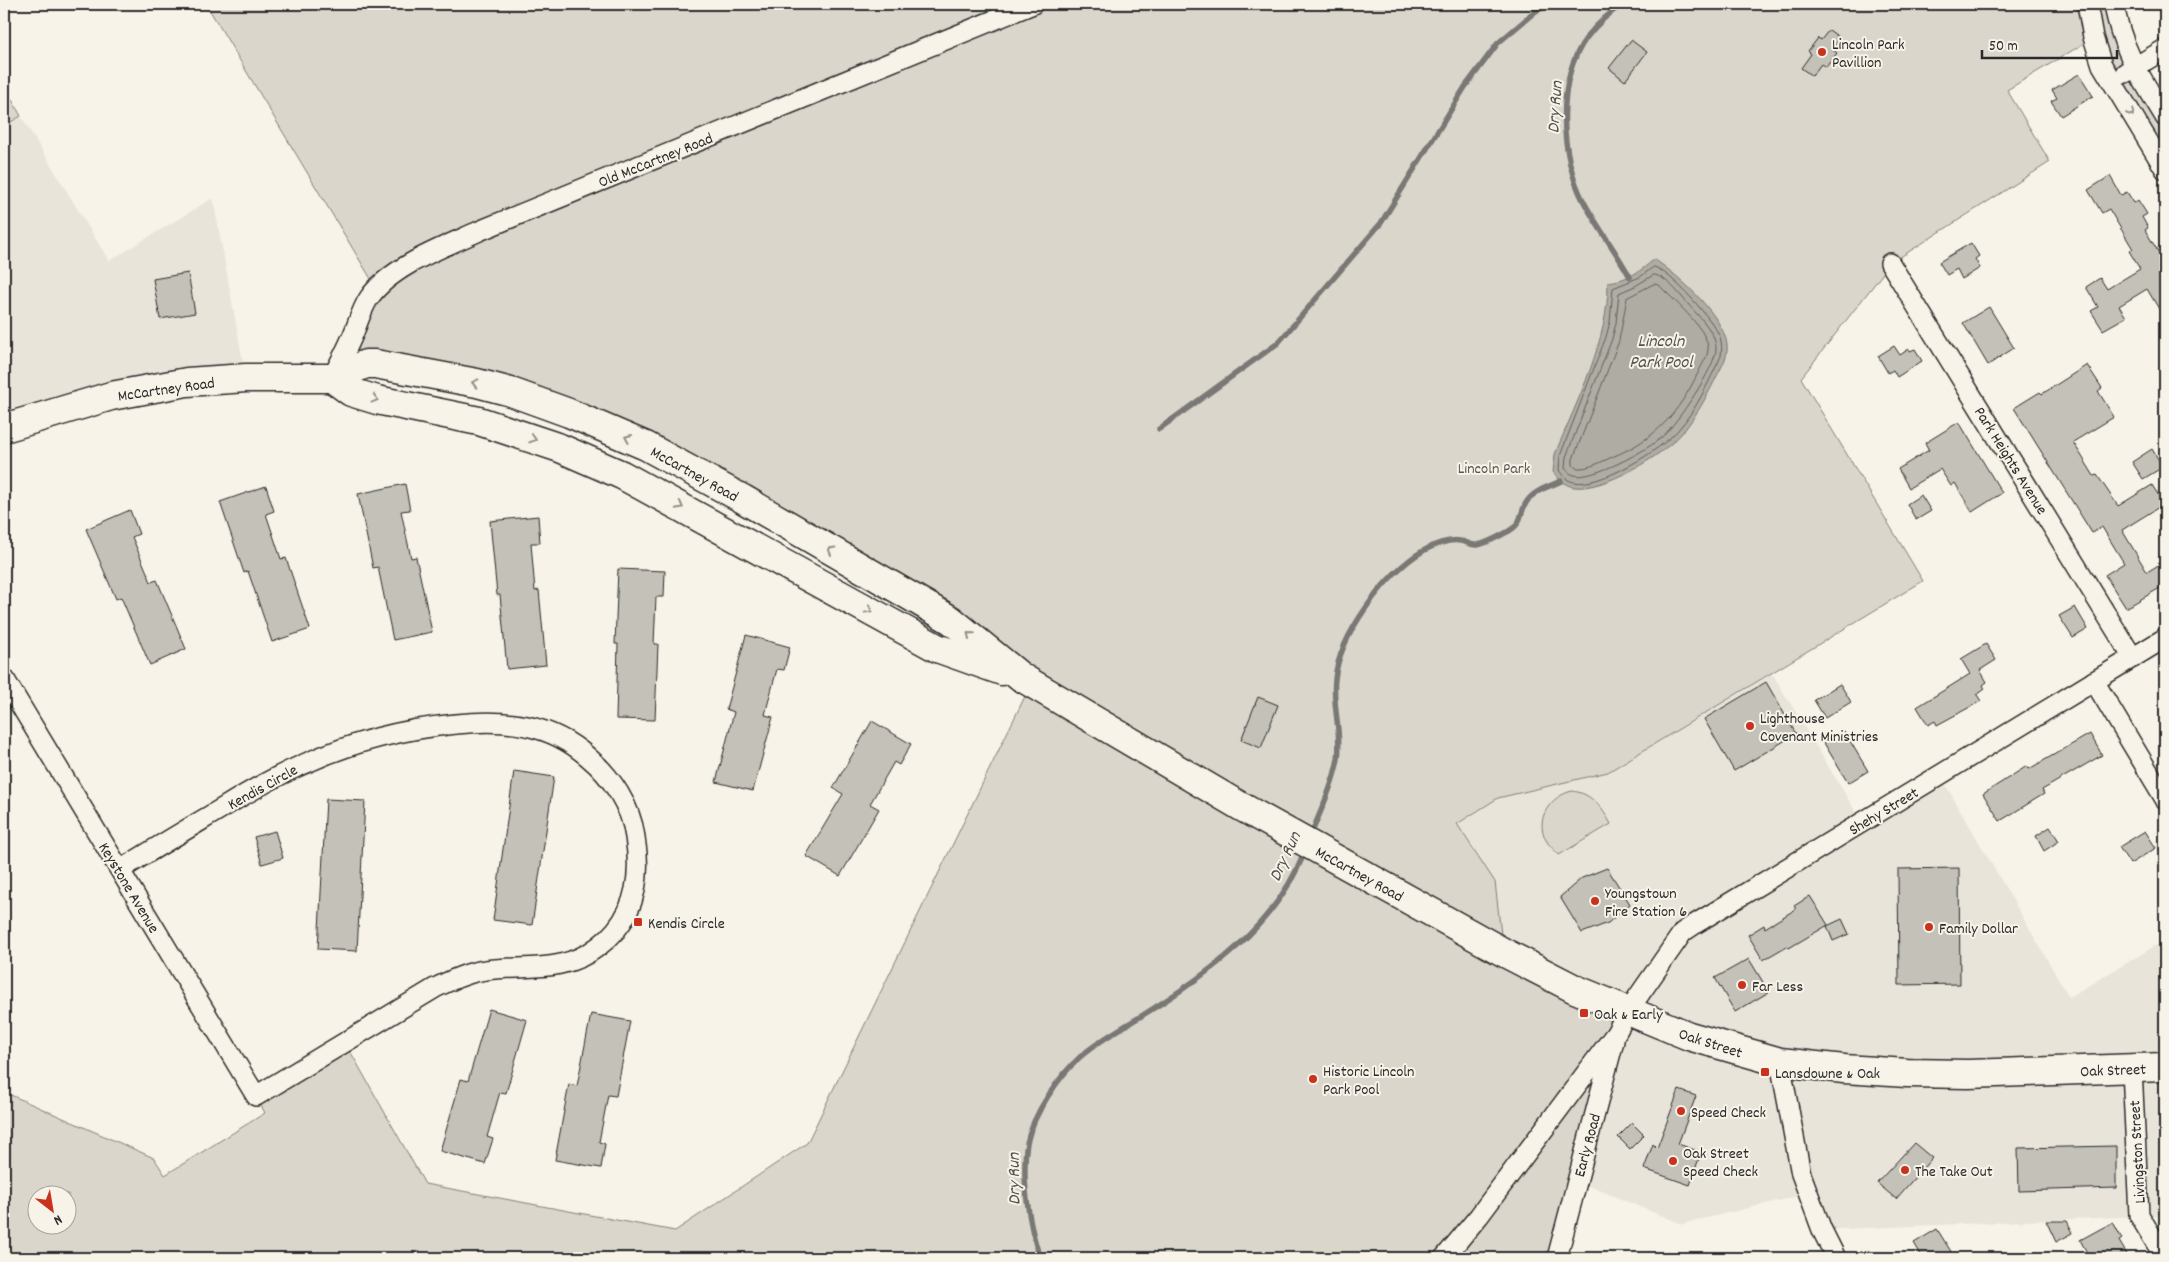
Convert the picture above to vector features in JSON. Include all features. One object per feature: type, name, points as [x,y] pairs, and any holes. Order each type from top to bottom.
[{"type":"highway","name":"McCartney Road","points":[[4,428],[111,396],[188,382],[246,378],[332,378],[366,364],[407,369],[511,392],[646,446],[743,499],[951,620],[1028,682],[1240,806],[1503,952],[1575,989],[1622,1022]]},
{"type":"highway","name":"McCartney Road","points":[[332,378],[351,392],[377,400],[478,421],[560,448],[622,475],[937,648],[1028,682]]},
{"type":"highway","name":"Oak Street","points":[[1622,1022],[1689,1036],[1780,1062],[1907,1073],[1968,1074],[2165,1067]]},
{"type":"street","name":"Old McCartney Road","points":[[332,378],[370,296],[396,273],[426,255],[488,227],[1033,4]]},
{"type":"street","points":[[2087,4],[2102,65],[2165,169]]},
{"type":"street","points":[[2114,4],[2118,26],[2126,51],[2165,117]]},
{"type":"street","points":[[2111,81],[2165,49]]},
{"type":"street","name":"Park Heights Avenue","points":[[1890,263],[2133,658]]},
{"type":"street","name":"Shehy Street","points":[[1622,1022],[1684,932],[1695,924],[2165,638]]},
{"type":"street","name":"Keystone Avenue","points":[[4,678],[256,1096]]},
{"type":"street","points":[[2094,681],[2165,799]]},
{"type":"street","name":"Kendis Circle","points":[[120,870],[274,777],[305,763],[357,744],[435,726],[488,721],[514,723],[538,729],[560,737],[580,750],[599,766],[616,788],[635,831],[638,881],[624,918],[606,940],[580,958],[566,963],[546,968],[488,970],[452,980],[435,988],[256,1096]]},
{"type":"street","points":[[1444,1258],[1479,1216],[1622,1022]]},
{"type":"street","name":"Early Road","points":[[1557,1258],[1622,1022]]},
{"type":"street","points":[[1780,1062],[1801,1174],[1822,1230],[1836,1258]]},
{"type":"street","name":"Livingston Street","points":[[2132,1069],[2139,1215],[2165,1258]]},
{"type":"shaded area","points":[[21,116],[109,261],[213,198],[246,378],[4,428],[4,126]]},
{"type":"shaded area","points":[[1772,673],[1862,822],[1940,775],[2069,997],[2165,940],[2165,1215],[1822,1230],[1807,1194],[1682,1224],[1577,1181],[1503,952],[1457,824],[1498,798],[1608,772]]},
{"type":"green space","name":"Lincoln Park","points":[[206,4],[2114,4],[2165,117],[2165,169],[2093,38],[2007,90],[2050,162],[1891,263],[1801,378],[1923,581],[1608,772],[1498,798],[1457,824],[1495,882],[1503,952],[1628,1011],[1557,1258],[4,1258],[4,1092],[154,1158],[165,1175],[265,1113],[256,1096],[345,1042],[425,1184],[675,1231],[807,1143],[1031,684],[646,446],[407,369],[332,378],[377,289]]},
{"type":"green space","points":[[4,86],[21,116],[4,126]]},
{"type":"green space","points":[[1572,791],[1579,792],[1596,802],[1611,824],[1559,855],[1546,840],[1542,824],[1543,816],[1551,803]]},
{"type":"water","name":"Lincoln Park Pool","points":[[1654,259],[1687,285],[1717,320],[1727,344],[1722,367],[1688,426],[1662,451],[1633,470],[1601,483],[1587,487],[1568,485],[1553,472],[1555,454],[1582,391],[1597,347],[1607,304],[1608,282],[1633,275]]},
{"type":"building","name":"Lincoln Park Pavillion","points":[[1829,30],[1840,38],[1832,49],[1837,53],[1826,67],[1821,64],[1812,76],[1801,68],[1811,54],[1808,51],[1818,38],[1821,40]]},
{"type":"building","points":[[1631,40],[1647,52],[1625,81],[1609,68]]},
{"type":"building","points":[[2079,74],[2093,96],[2061,116],[2051,101],[2057,98],[2052,90]]},
{"type":"building","points":[[2110,176],[2121,195],[2127,192],[2134,203],[2138,200],[2147,214],[2142,217],[2148,228],[2145,230],[2165,263],[2165,319],[2147,289],[2119,306],[2126,317],[2103,330],[2091,311],[2098,307],[2086,287],[2100,278],[2107,289],[2140,269],[2129,251],[2133,249],[2109,209],[2102,213],[2088,190]]},
{"type":"building","points":[[1971,243],[1979,256],[1975,259],[1980,268],[1962,279],[1957,269],[1947,275],[1939,262]]},
{"type":"building","points":[[188,273],[195,313],[160,319],[153,279]]},
{"type":"building","points":[[1989,307],[2014,348],[1988,365],[1963,323]]},
{"type":"building","points":[[1894,346],[1900,355],[1909,349],[1910,351],[1915,349],[1922,361],[1897,377],[1893,370],[1888,373],[1878,356]]},
{"type":"building","points":[[2087,365],[2102,388],[2098,391],[2114,417],[2073,442],[2094,476],[2097,475],[2118,506],[2152,485],[2164,504],[2122,530],[2147,572],[2165,561],[2165,585],[2126,608],[2105,575],[2124,563],[2102,527],[2092,533],[2014,408],[2040,392],[2042,394]]},
{"type":"building","points":[[1959,422],[2002,493],[1972,512],[1955,483],[1951,486],[1940,469],[1909,488],[1898,469],[1929,450],[1925,443]]},
{"type":"building","points":[[2152,449],[2163,467],[2143,479],[2132,462]]},
{"type":"building","points":[[405,484],[410,510],[401,511],[411,558],[416,557],[432,632],[393,640],[378,567],[373,568],[358,494]]},
{"type":"building","points":[[266,486],[274,511],[266,514],[281,559],[286,558],[310,629],[272,642],[248,571],[244,573],[220,502]]},
{"type":"building","points":[[1921,495],[1931,511],[1916,520],[1907,504]]},
{"type":"building","points":[[130,510],[139,534],[132,537],[151,582],[157,580],[186,649],[150,665],[121,597],[116,599],[86,529]]},
{"type":"building","points":[[538,516],[540,543],[531,543],[535,591],[539,590],[546,665],[507,669],[490,521]]},
{"type":"building","points":[[618,569],[665,571],[664,597],[656,597],[654,644],[658,644],[655,720],[616,719],[618,644],[615,644]]},
{"type":"building","points":[[2075,607],[2088,629],[2073,638],[2059,616]]},
{"type":"building","points":[[746,635],[790,647],[784,670],[777,669],[769,699],[765,715],[773,717],[753,791],[716,782],[734,712],[726,709]]},
{"type":"building","points":[[1986,644],[1996,660],[1980,670],[1987,682],[1983,685],[1985,689],[1977,695],[1981,701],[1937,725],[1935,721],[1928,725],[1917,707],[1970,674],[1961,659]]},
{"type":"building","name":"Lighthouse Covenant Ministries","points":[[1766,682],[1796,734],[1734,771],[1704,719]]},
{"type":"building","points":[[1840,684],[1851,702],[1825,718],[1814,700]]},
{"type":"building","points":[[1258,697],[1278,705],[1261,748],[1241,740]]},
{"type":"building","points":[[872,721],[911,744],[899,765],[894,762],[870,804],[879,809],[840,876],[806,856],[843,794],[833,788]]},
{"type":"building","points":[[1844,731],[1868,771],[1848,783],[1824,743]]},
{"type":"building","points":[[2090,734],[2102,755],[2042,790],[2044,794],[2000,821],[1983,794],[2027,766],[2029,769]]},
{"type":"building","points":[[514,771],[554,777],[532,925],[493,920]]},
{"type":"building","points":[[326,799],[365,801],[357,951],[318,949]]},
{"type":"building","points":[[2050,827],[2059,841],[2044,851],[2036,836]]},
{"type":"building","points":[[275,831],[283,858],[262,864],[254,837]]},
{"type":"building","points":[[2145,831],[2156,848],[2130,864],[2119,847]]},
{"type":"building","name":"Youngstown Fire Station 6","points":[[1607,868],[1630,904],[1608,923],[1582,933],[1560,897],[1582,878]]},
{"type":"building","name":"Family Dollar","points":[[1959,868],[1960,984],[1899,985],[1898,869]]},
{"type":"building","points":[[1810,896],[1828,925],[1789,948],[1787,946],[1763,960],[1748,935],[1764,925],[1765,928],[1796,909],[1794,906]]},
{"type":"building","points":[[1842,919],[1849,934],[1833,941],[1827,926]]},
{"type":"building","name":"Far Less","points":[[1749,959],[1769,992],[1735,1012],[1715,978]]},
{"type":"building","points":[[489,1009],[527,1020],[506,1093],[500,1092],[487,1137],[493,1139],[485,1164],[440,1151],[461,1079],[468,1081]]},
{"type":"building","points":[[591,1014],[630,1021],[616,1096],[608,1095],[599,1142],[605,1144],[601,1168],[555,1160],[569,1084],[577,1086]]},
{"type":"building","name":"Oak Street Speed Check","points":[[1679,1090],[1696,1096],[1678,1144],[1701,1152],[1690,1185],[1644,1169],[1653,1144],[1657,1148]]},
{"type":"building","points":[[1632,1123],[1644,1135],[1630,1149],[1618,1137]]},
{"type":"building","name":"The Take Out","points":[[1914,1143],[1932,1158],[1896,1199],[1877,1183]]},
{"type":"building","points":[[2116,1146],[2116,1188],[2019,1191],[2018,1148]]},
{"type":"building","points":[[2046,1221],[2067,1221],[2073,1233],[2056,1242]]},
{"type":"building","points":[[2113,1222],[2122,1239],[2119,1241],[2129,1258],[2090,1258],[2080,1240]]},
{"type":"building","points":[[1937,1229],[1955,1258],[1923,1258],[1914,1243]]},
{"type":"waterway","points":[[1159,429],[1278,343],[1381,223],[1465,87],[1498,43],[1536,11],[1551,4]]},
{"type":"waterway","name":"Dry Run","points":[[1623,4],[1595,28],[1587,37],[1577,55],[1570,75],[1566,96],[1565,119],[1566,141],[1576,184],[1589,212],[1630,277]]},
{"type":"waterway","name":"Dry Run","points":[[1310,837],[1330,789],[1338,759],[1339,739],[1334,689],[1338,662],[1355,625],[1367,607],[1394,574],[1423,551],[1446,542],[1462,541],[1478,545],[1498,537],[1514,528],[1519,521],[1525,504],[1531,497],[1539,491],[1561,481]]},
{"type":"waterway","name":"Dry Run","points":[[1040,1258],[1032,1231],[1027,1201],[1025,1156],[1030,1132],[1048,1096],[1064,1074],[1087,1051],[1192,983],[1238,946],[1277,902],[1292,878],[1305,851]]},
{"type":"place","name":"Lincoln Park Pavillion","points":[[1822,52]]},
{"type":"place","name":"Lighthouse Covenant Ministries","points":[[1750,726]]},
{"type":"place","name":"Youngstown Fire Station 6","points":[[1595,901]]},
{"type":"place","name":"Kendis Circle","points":[[638,922]]},
{"type":"place","name":"Family Dollar","points":[[1929,927]]},
{"type":"place","name":"Far Less","points":[[1742,985]]},
{"type":"place","name":"Oak & Early","points":[[1584,1013]]},
{"type":"place","name":"Lansdowne & Oak","points":[[1765,1072]]},
{"type":"place","name":"Historic Lincoln Park Pool","points":[[1313,1079]]},
{"type":"place","name":"Speed Check","points":[[1681,1111]]},
{"type":"place","name":"Oak Street Speed Check","points":[[1673,1161]]},
{"type":"place","name":"The Take Out","points":[[1905,1170]]}]
